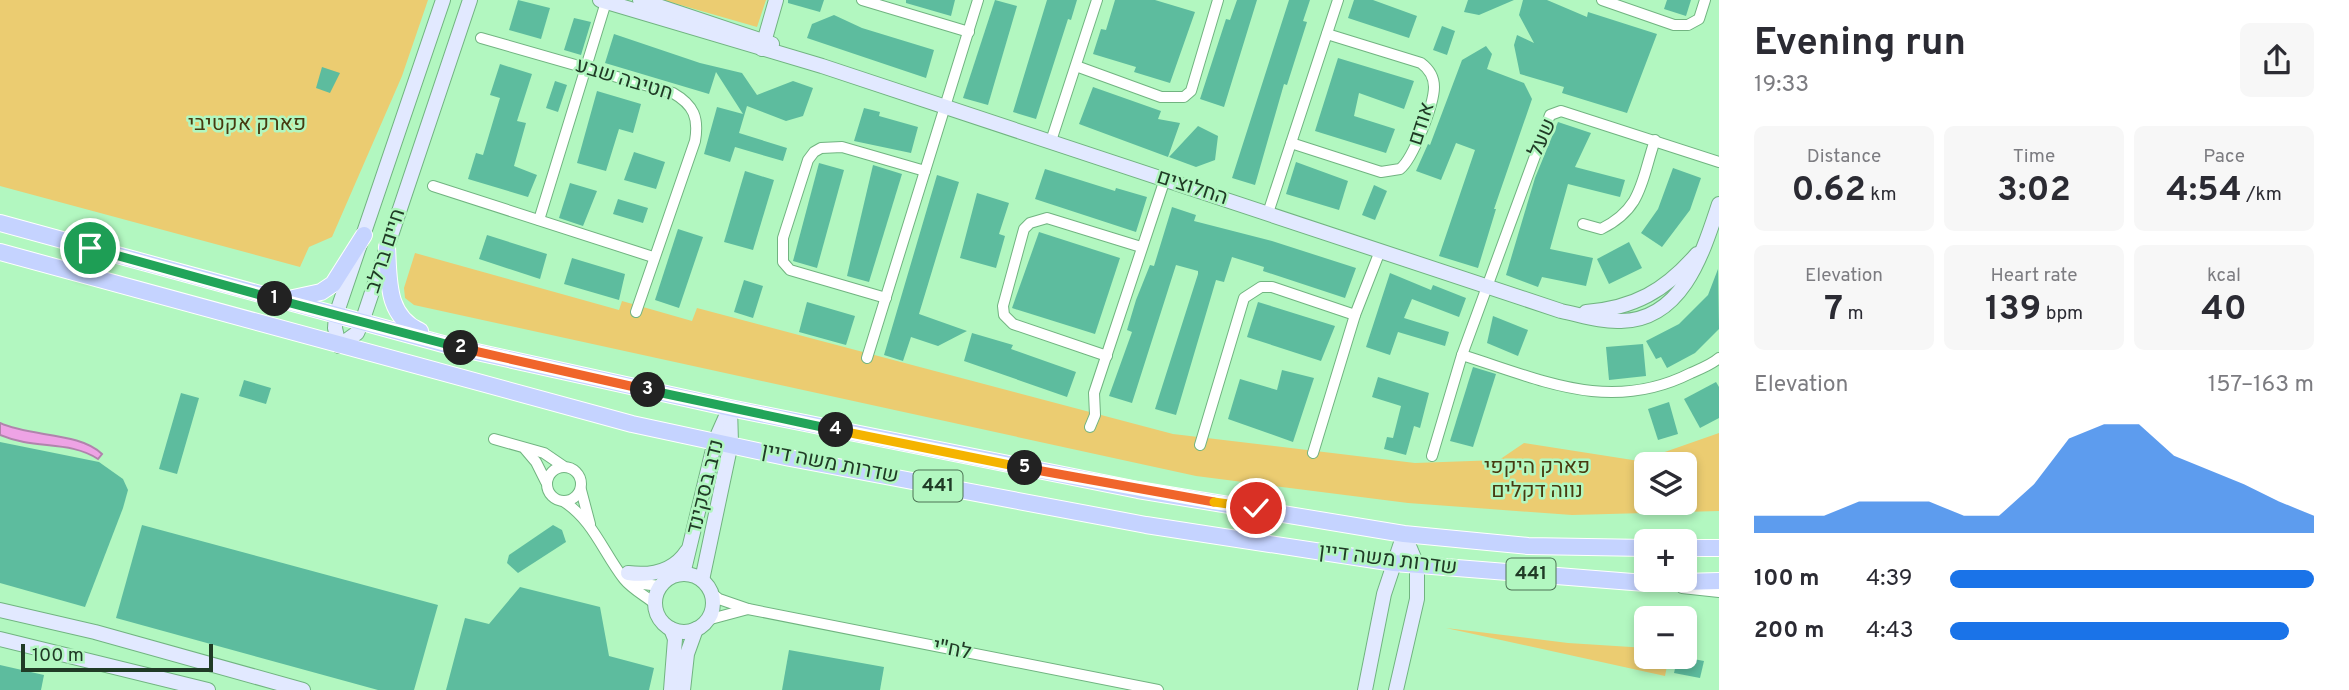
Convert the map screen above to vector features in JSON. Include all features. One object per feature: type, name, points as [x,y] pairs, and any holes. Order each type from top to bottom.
[{"type":"main road","name":"שדרות משה דיין","points":[[0,223],[454,347],[730,408],[1138,490],[1404,534],[1528,546],[1634,548]]},
{"type":"main road","points":[[280,300],[321,292],[333,284],[363,235]]},
{"type":"main road","points":[[387,247],[396,311],[408,326],[454,347]]},
{"type":"main road","name":"שדרות משה דיין","points":[[0,252],[632,424],[790,458],[1146,525],[1394,563],[1634,582]]},
{"type":"main road","points":[[1697,548],[1719,548]]},
{"type":"main road","name":"שדרות משה דיין","points":[[1697,582],[1719,581]]},
{"type":"street","name":"חיים ברלב","points":[[443,0],[336,316],[334,328],[339,346],[357,333],[362,322],[471,1]]},
{"type":"street","name":"החלוצים","points":[[640,0],[822,66],[1561,311],[1603,310],[1640,301],[1681,272],[1709,235],[1719,204]]},
{"type":"street","points":[[763,45],[776,0]]},
{"type":"street","points":[[862,0],[969,32]]},
{"type":"street","points":[[868,357],[978,0]]},
{"type":"street","points":[[1051,141],[1097,0]]},
{"type":"street","points":[[1076,66],[1161,97],[1184,97],[1191,90],[1218,0]]},
{"type":"street","points":[[1268,214],[1338,0]]},
{"type":"street","points":[[1602,0],[1674,25],[1688,25],[1699,19],[1705,0]]},
{"type":"street","name":"החלוצים","points":[[603,1],[763,45]]},
{"type":"street","points":[[539,220],[586,69],[603,1]]},
{"type":"street","name":"אודם","points":[[1291,143],[1381,172],[1400,169],[1413,153],[1434,88],[1430,70],[1421,63],[1327,34]]},
{"type":"street","name":"חטיבה שבע","points":[[481,38],[673,93],[686,101],[697,118],[695,141],[637,308]]},
{"type":"street","name":"שעל","points":[[1432,456],[1462,355],[1550,115],[1561,110],[1719,162]]},
{"type":"street","points":[[1583,224],[1601,229],[1623,218],[1633,204],[1655,140]]},
{"type":"street","points":[[886,298],[790,270],[783,262],[783,239],[808,160],[821,148],[842,147],[925,172]]},
{"type":"street","points":[[1092,424],[1094,393],[1165,179]]},
{"type":"street","points":[[433,186],[653,257]]},
{"type":"street","points":[[1107,356],[1013,324],[1004,315],[1003,306],[1024,229],[1030,223],[1047,218],[1141,247]]},
{"type":"street","points":[[1313,453],[1355,316],[1380,251]]},
{"type":"street","points":[[1200,445],[1244,298],[1251,291],[1272,287],[1355,316]]},
{"type":"street","points":[[1462,355],[1576,390],[1602,394],[1663,387],[1719,358]]},
{"type":"street","name":"נדב בסקינד","points":[[706,586],[723,442],[730,408]]},
{"type":"street","points":[[495,439],[544,453],[579,473],[591,527]]},
{"type":"street","name":"נדב בסקינד","points":[[682,574],[723,442]]},
{"type":"street","points":[[525,449],[536,462],[552,497],[578,510],[626,581],[654,603],[660,620],[671,629],[687,632],[702,624]]},
{"type":"street","points":[[546,482],[553,471],[563,466]]},
{"type":"street","points":[[563,501],[574,499],[581,490]]},
{"type":"street","points":[[1365,690],[1384,594],[1404,534]]},
{"type":"street","points":[[1396,690],[1417,599],[1417,565],[1404,534]]},
{"type":"street","points":[[628,573],[651,574],[664,570],[681,560],[693,541]]},
{"type":"street","points":[[609,554],[643,584],[660,586]]},
{"type":"street","points":[[654,603],[660,586],[667,579],[682,574],[706,586],[713,606],[687,654],[683,690]]},
{"type":"street","name":"לח\"י","points":[[706,586],[719,599],[748,610],[1158,690]]},
{"type":"street","points":[[1697,589],[1719,592]]},
{"type":"street","points":[[0,610],[95,632],[303,690]]},
{"type":"street","name":"לח\"י","points":[[702,624],[748,610]]},
{"type":"street","points":[[671,629],[675,639],[671,690]]},
{"type":"street","points":[[0,639],[208,690]]},
{"type":"green space","name":"פארק אקטיבי","points":[[0,0],[428,0],[402,76],[332,237],[309,247],[300,267],[0,186]]},
{"type":"green space","points":[[663,0],[766,0],[757,27]]},
{"type":"green space","name":"פארק היקפי נווה דקלים","points":[[415,253],[619,310],[622,301],[692,321],[697,308],[1173,434],[1415,463],[1499,460],[1524,443],[1634,460],[1634,513],[1572,515],[1408,503],[1196,476],[414,305],[405,298],[404,288]]},
{"type":"green space","name":"פארק היקפי נווה דקלים","points":[[1719,433],[1719,511],[1697,512],[1697,452],[1665,452]]},
{"type":"green space","points":[[1446,628],[1568,643],[1634,647],[1634,669],[1666,669],[1665,676]]},
{"type":"shaded area","points":[[0,423],[25,431],[68,438],[102,454],[98,459],[75,449],[13,440],[0,435]]},
{"type":"building","points":[[518,0],[550,8],[541,39],[509,30]]},
{"type":"building","points":[[788,0],[824,0],[820,12],[788,3]]},
{"type":"building","points":[[906,0],[955,0],[951,16],[906,3]]},
{"type":"building","points":[[995,0],[1017,6],[988,105],[963,98]]},
{"type":"building","points":[[1047,0],[1077,0],[1071,20],[1068,19],[1036,119],[1013,112]]},
{"type":"building","points":[[1115,0],[1155,0],[1195,12],[1170,83],[1134,72],[1136,67],[1093,54],[1101,29],[1106,30]]},
{"type":"building","points":[[1237,0],[1257,0],[1224,107],[1200,99],[1226,19],[1230,20]]},
{"type":"building","points":[[1289,0],[1310,0],[1303,21],[1307,22],[1287,85],[1284,84],[1255,185],[1232,178]]},
{"type":"building","points":[[1354,0],[1373,0],[1417,16],[1409,38],[1348,18]]},
{"type":"building","points":[[1468,0],[1514,0],[1479,15],[1464,12]]},
{"type":"building","points":[[1523,0],[1547,0],[1587,17],[1588,12],[1657,34],[1627,113],[1562,93],[1564,87],[1520,74],[1514,45],[1517,35],[1534,43],[1519,15]]},
{"type":"building","points":[[1667,0],[1691,0],[1686,16],[1664,9]]},
{"type":"building","points":[[834,15],[862,28],[934,50],[926,78],[807,38],[812,24]]},
{"type":"building","points":[[574,18],[591,22],[581,55],[564,50]]},
{"type":"building","points":[[1442,26],[1455,31],[1447,55],[1433,50]]},
{"type":"building","points":[[614,34],[700,63],[742,73],[757,95],[793,81],[813,88],[803,116],[786,121],[747,106],[739,133],[787,148],[783,161],[735,147],[730,162],[704,154],[717,107],[743,114],[716,72],[709,94],[605,63]]},
{"type":"building","points":[[1486,46],[1492,54],[1487,69],[1524,83],[1532,99],[1494,209],[1478,268],[1439,256],[1475,150],[1456,143],[1441,180],[1416,171],[1428,144],[1430,145],[1462,60]]},
{"type":"building","points":[[1338,58],[1414,81],[1404,109],[1359,93],[1354,116],[1395,129],[1386,153],[1315,131]]},
{"type":"building","points":[[500,64],[532,74],[517,121],[526,123],[514,166],[537,175],[528,197],[468,179],[476,153],[483,155],[500,98],[490,95]]},
{"type":"building","points":[[322,67],[340,73],[330,93],[316,88]]},
{"type":"building","points":[[555,81],[567,85],[558,112],[546,108]]},
{"type":"building","points":[[1093,87],[1161,111],[1158,119],[1180,123],[1168,157],[1079,124]]},
{"type":"building","points":[[597,91],[641,104],[633,133],[619,129],[606,171],[577,163]]},
{"type":"building","points":[[864,108],[880,112],[879,116],[918,127],[911,153],[854,141]]},
{"type":"building","points":[[1558,122],[1591,133],[1575,167],[1625,180],[1620,197],[1568,184],[1550,249],[1593,258],[1586,286],[1542,277],[1538,287],[1506,275],[1535,178]]},
{"type":"building","points":[[1198,126],[1218,136],[1215,160],[1196,167],[1169,157]]},
{"type":"building","points":[[634,152],[665,162],[656,189],[624,180]]},
{"type":"building","points":[[1296,162],[1348,181],[1339,210],[1286,194]]},
{"type":"building","points":[[819,163],[844,170],[817,268],[793,261]]},
{"type":"building","points":[[873,165],[902,174],[869,282],[847,276]]},
{"type":"building","points":[[1673,168],[1701,178],[1690,210],[1662,247],[1641,233],[1658,209]]},
{"type":"building","points":[[1045,169],[1115,191],[1116,188],[1147,197],[1136,232],[1035,199]]},
{"type":"building","points":[[745,171],[774,180],[753,250],[724,242]]},
{"type":"building","points":[[937,175],[959,182],[919,314],[967,331],[938,346],[911,337],[903,361],[884,355]]},
{"type":"building","points":[[570,183],[597,191],[583,226],[559,218]]},
{"type":"building","points":[[1374,185],[1387,191],[1375,220],[1362,215]]},
{"type":"building","points":[[977,193],[1009,203],[999,234],[1005,236],[996,268],[960,258]]},
{"type":"building","points":[[618,199],[648,208],[643,223],[613,214]]},
{"type":"building","points":[[1172,207],[1196,215],[1194,221],[1272,241],[1356,268],[1345,298],[1263,271],[1264,267],[1232,257],[1224,282],[1216,280],[1176,415],[1155,409],[1198,271],[1176,265],[1132,403],[1109,396],[1132,332],[1127,330],[1136,300],[1150,265],[1154,266]]},
{"type":"building","points":[[678,229],[703,237],[679,308],[655,300]]},
{"type":"building","points":[[1039,232],[1120,258],[1095,334],[1012,308]]},
{"type":"building","points":[[487,235],[547,254],[540,279],[479,259]]},
{"type":"building","points":[[1629,242],[1642,268],[1609,284],[1597,259]]},
{"type":"building","points":[[572,258],[625,274],[619,300],[564,284]]},
{"type":"building","points":[[1718,269],[1719,329],[1695,353],[1667,368],[1661,357],[1656,359],[1646,341],[1679,324],[1708,295]]},
{"type":"building","points":[[1390,273],[1431,290],[1433,285],[1466,298],[1459,317],[1412,299],[1404,318],[1449,332],[1445,346],[1398,332],[1390,355],[1366,347]]},
{"type":"building","points":[[744,280],[763,286],[753,318],[734,312]]},
{"type":"building","points":[[807,302],[855,316],[846,345],[799,332]]},
{"type":"building","points":[[1258,302],[1335,326],[1321,361],[1247,337]]},
{"type":"building","points":[[1493,316],[1528,330],[1518,356],[1487,343]]},
{"type":"building","points":[[972,333],[1013,345],[1011,349],[1076,372],[1067,397],[964,361]]},
{"type":"building","points":[[1643,344],[1646,376],[1609,380],[1606,347]]},
{"type":"building","points":[[1473,367],[1496,374],[1473,447],[1450,441]]},
{"type":"building","points":[[1282,370],[1314,378],[1293,442],[1228,419],[1240,379],[1277,390]]},
{"type":"building","points":[[1378,377],[1429,393],[1420,428],[1414,426],[1406,455],[1384,449],[1387,437],[1393,438],[1401,406],[1372,397]]},
{"type":"building","points":[[244,380],[271,388],[266,404],[239,396]]},
{"type":"building","points":[[1716,382],[1719,387],[1719,418],[1700,428],[1684,399]]},
{"type":"building","points":[[181,393],[199,398],[177,474],[159,469]]},
{"type":"building","points":[[1669,402],[1678,434],[1658,440],[1648,409]]},
{"type":"building","points":[[0,442],[99,462],[123,479],[128,490],[123,508],[85,607],[0,583]]},
{"type":"building","points":[[142,525],[438,605],[414,690],[378,690],[116,618]]},
{"type":"building","points":[[553,525],[562,530],[566,542],[518,573],[507,563],[509,555]]},
{"type":"building","points":[[520,587],[600,607],[609,656],[654,668],[649,690],[446,690],[465,618],[489,624]]},
{"type":"building","points":[[789,650],[884,667],[880,690],[782,690]]},
{"type":"building","points":[[1697,660],[1704,661],[1700,678],[1674,673],[1675,669],[1697,669]]},
{"type":"building","points":[[0,665],[44,675],[41,690],[0,690]]},
{"type":"route","points":[[90,248],[454,347],[811,425],[1138,490],[1256,508]]}]
